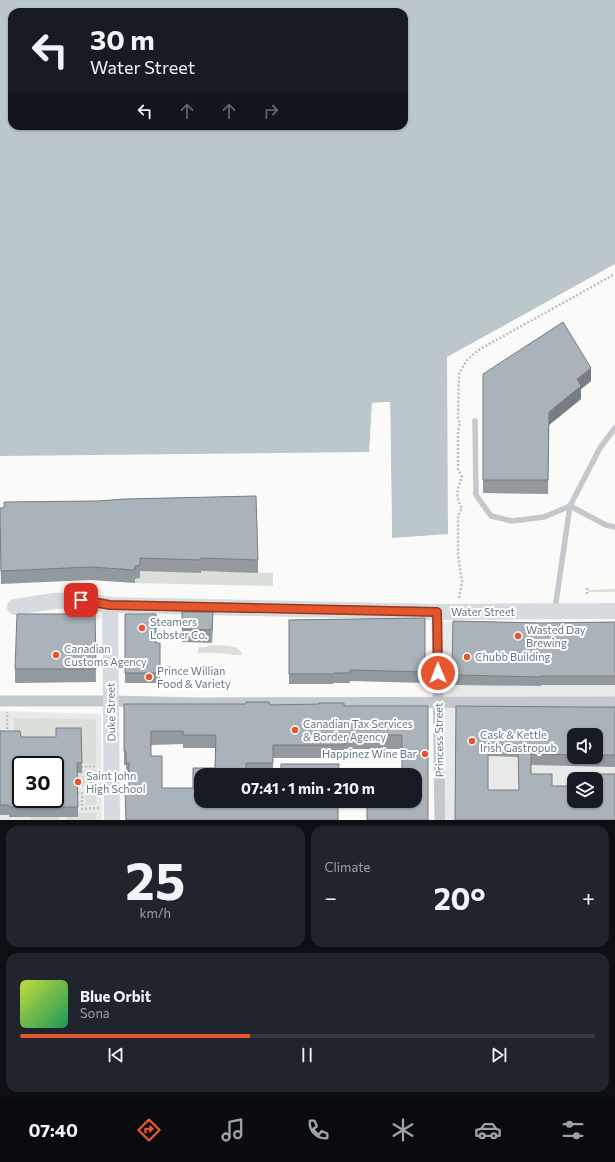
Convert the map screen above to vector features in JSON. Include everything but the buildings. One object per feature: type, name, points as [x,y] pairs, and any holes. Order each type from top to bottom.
[{"type":"main road","name":"Water Street","points":[[8,607],[54,601],[81,600],[110,605],[437,612],[615,611]]},
{"type":"main road","name":"Duke Street","points":[[110,605],[112,820]]},
{"type":"street","name":"Princess Street","points":[[437,612],[440,820]]},
{"type":"street","points":[[0,701],[199,703],[615,702]]},
{"type":"lane","points":[[475,421],[476,495],[491,516],[512,521],[544,517],[570,506]]},
{"type":"lane","points":[[554,611],[570,506],[600,448],[615,428]]},
{"type":"lane","points":[[570,506],[606,526],[615,527]]},
{"type":"path","points":[[459,598],[462,582],[458,555],[458,516],[462,508],[458,501],[458,486],[462,477],[458,469],[458,431],[460,424],[458,418],[459,373],[468,359],[480,349],[615,274]]},
{"type":"path","points":[[587,588],[587,594]]},
{"type":"path","points":[[7,719],[7,733]]},
{"type":"path","points":[[78,793],[82,793],[82,808],[95,808]]},
{"type":"shaded area","points":[[0,0],[615,0],[615,264],[447,357],[448,534],[392,538],[390,402],[372,403],[370,452],[0,456]]},
{"type":"shaded area","points":[[140,571],[273,573],[273,586],[135,583],[135,579],[140,578]]},
{"type":"shaded area","points":[[615,589],[615,592],[588,592],[588,590]]},
{"type":"shaded area","points":[[443,622],[615,623],[615,820],[446,820]]},
{"type":"shaded area","points":[[213,645],[235,647],[241,651],[242,655],[198,653],[198,647]]},
{"type":"shaded area","name":"Saint John High School","points":[[0,711],[101,714],[102,820],[0,820]]},
{"type":"shaded area","points":[[14,718],[96,719],[96,764],[82,764],[64,758],[64,756],[58,756],[14,741]]},
{"type":"shaded area","points":[[81,770],[96,770],[96,805],[85,805],[85,786],[78,786],[77,773],[81,773]]},
{"type":"shaded area","points":[[78,813],[96,813],[96,820],[67,820],[67,817]]},
{"type":"shaded area","points":[[30,817],[59,817],[59,820],[30,820]]},
{"type":"pier","points":[[390,402],[392,538],[390,538],[388,404],[373,405],[372,452],[369,454],[372,403]]},
{"type":"place","name":"Steamers Lobster Co.","points":[[142,628]]},
{"type":"place","name":"Wasted Day Brewing","points":[[518,636]]},
{"type":"place","name":"Canadian Customs Agency","points":[[56,655]]},
{"type":"place","name":"Chubb Building","points":[[467,657]]},
{"type":"place","name":"Prince Willian Food & Variety","points":[[149,677]]},
{"type":"place","name":"Canadian Tax Services & Border Agency","points":[[295,730]]},
{"type":"place","name":"Cask & Kettle Irish Gastropub","points":[[472,741]]},
{"type":"place","name":"Happinez Wine Bar","points":[[425,754]]},
{"type":"place","name":"Saint John High School","points":[[78,782]]},
{"type":"route","points":[[81,600],[110,605],[437,612],[438,673]]}]
